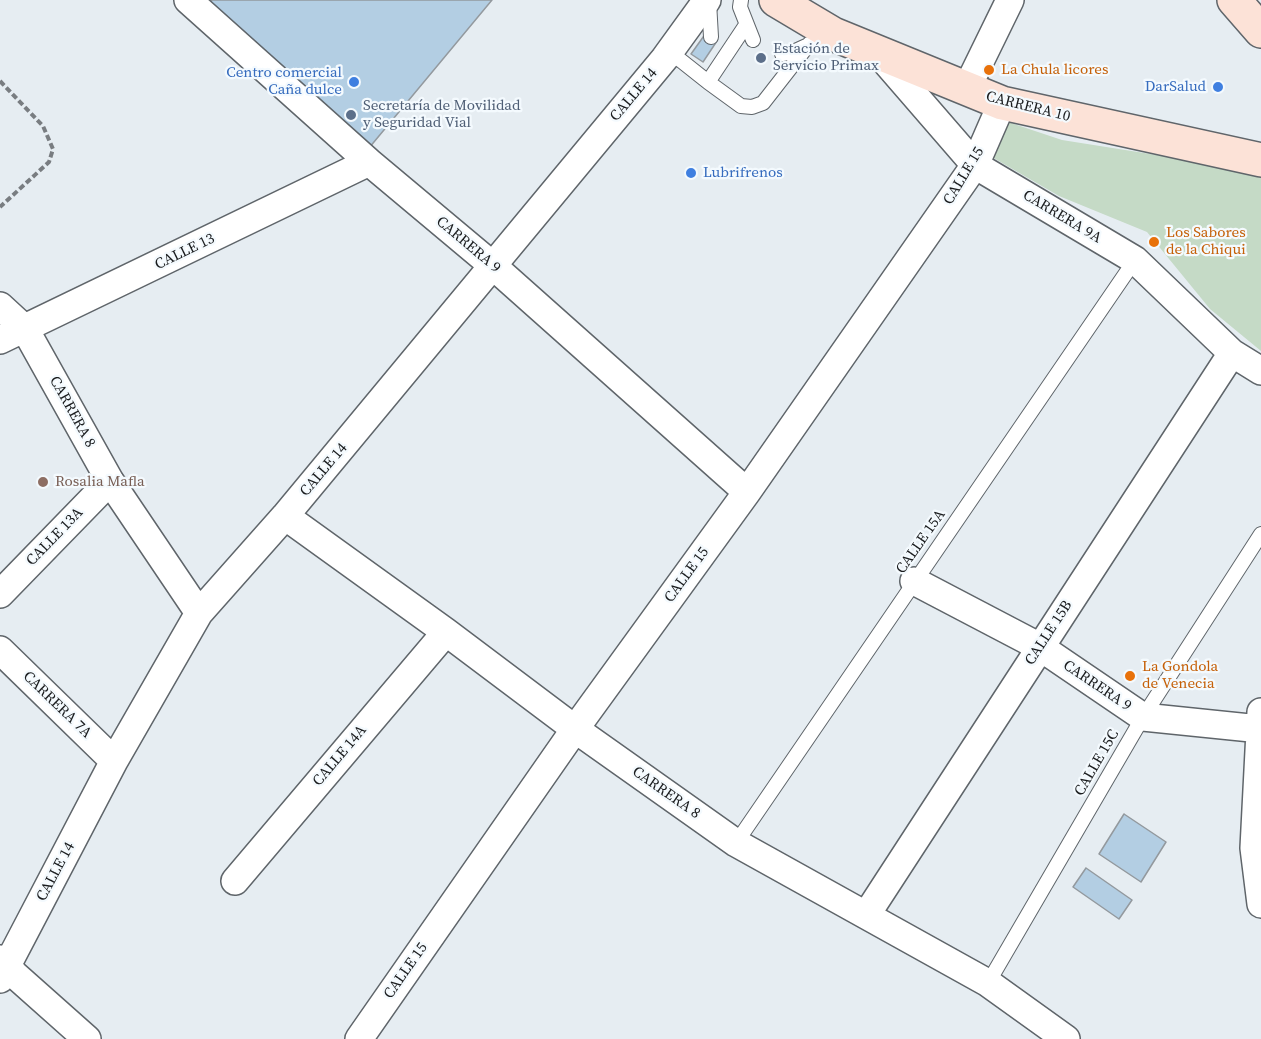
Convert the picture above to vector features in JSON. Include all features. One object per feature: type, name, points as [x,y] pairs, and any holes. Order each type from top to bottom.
[{"type":"main road","name":"CARRERA 10","points":[[776,0],[821,39],[876,51],[1002,103],[1261,160]]},
{"type":"main road","points":[[1234,0],[1261,31]]},
{"type":"street","name":"CALLE 14","points":[[2,968],[114,761],[199,613],[285,516],[492,265],[672,58],[708,0]]},
{"type":"street","points":[[966,90],[1010,0]]},
{"type":"street","name":"CARRERA 9","points":[[199,3],[369,162],[492,265],[747,492]]},
{"type":"street","name":"CARRERA 9A","points":[[876,51],[975,165],[1135,260],[1232,353],[1261,371]]},
{"type":"street","name":"CALLE 15","points":[[359,1039],[574,729],[747,492],[975,165],[1002,103]]},
{"type":"street","name":"CALLE 13","points":[[0,340],[369,162]]},
{"type":"street","name":"CARRERA 8","points":[[0,306],[25,329],[110,481],[199,613]]},
{"type":"street","name":"CALLE 15B","points":[[867,914],[1232,353]]},
{"type":"street","name":"CALLE 13A","points":[[0,594],[110,481]]},
{"type":"street","name":"CARRERA 8","points":[[285,516],[446,632],[574,729],[736,843],[988,983],[1066,1039]]},
{"type":"street","name":"CARRERA 9","points":[[914,581],[1040,647],[1143,717],[1260,723]]},
{"type":"street","name":"CALLE 14A","points":[[235,881],[446,632]]},
{"type":"street","name":"CARRERA 7A","points":[[0,650],[114,761]]},
{"type":"street","points":[[1260,723],[1254,848],[1261,904]]},
{"type":"street","points":[[2,968],[87,1039]]},
{"type":"lane","points":[[708,0],[711,37]]},
{"type":"lane","points":[[741,0],[740,7],[753,40]]},
{"type":"lane","points":[[708,82],[746,25]]},
{"type":"lane","points":[[672,58],[741,106],[752,107],[763,103],[821,39]]},
{"type":"lane","points":[[782,54],[793,52],[821,39]]},
{"type":"lane","points":[[672,58],[698,59]]},
{"type":"lane","name":"CALLE 15A","points":[[736,843],[1135,260]]},
{"type":"lane","name":"CALLE 15C","points":[[988,983],[1143,717],[1261,534]]},
{"type":"path","points":[[0,81],[43,126],[53,149],[49,162],[0,207]]},
{"type":"green space","points":[[1005,121],[1062,140],[1214,162],[1261,172],[1261,351],[1210,309],[1147,232],[1059,196],[985,153]]},
{"type":"building","name":"Centro comercial Caña dulce","points":[[212,0],[492,0],[364,154],[204,9]]},
{"type":"building","points":[[706,33],[717,41],[703,62],[691,54]]},
{"type":"building","points":[[1124,814],[1166,842],[1141,882],[1099,854]]},
{"type":"building","points":[[1086,868],[1132,900],[1119,919],[1073,887]]},
{"type":"place","name":"Estación de Servicio Primax","points":[[761,58]]},
{"type":"place","name":"La Chula licores","points":[[989,70]]},
{"type":"place","name":"Centro comercial Caña dulce","points":[[354,82]]},
{"type":"place","name":"DarSalud","points":[[1218,87]]},
{"type":"place","name":"Secretaría de Movilidad y Seguridad Vial","points":[[351,115]]},
{"type":"place","name":"Lubrifrenos","points":[[691,173]]},
{"type":"place","name":"Los Sabores de la Chiqui","points":[[1154,242]]},
{"type":"place","name":"Rosalia Mafla","points":[[43,482]]},
{"type":"place","name":"La Gondola de Venecia","points":[[1130,676]]}]
